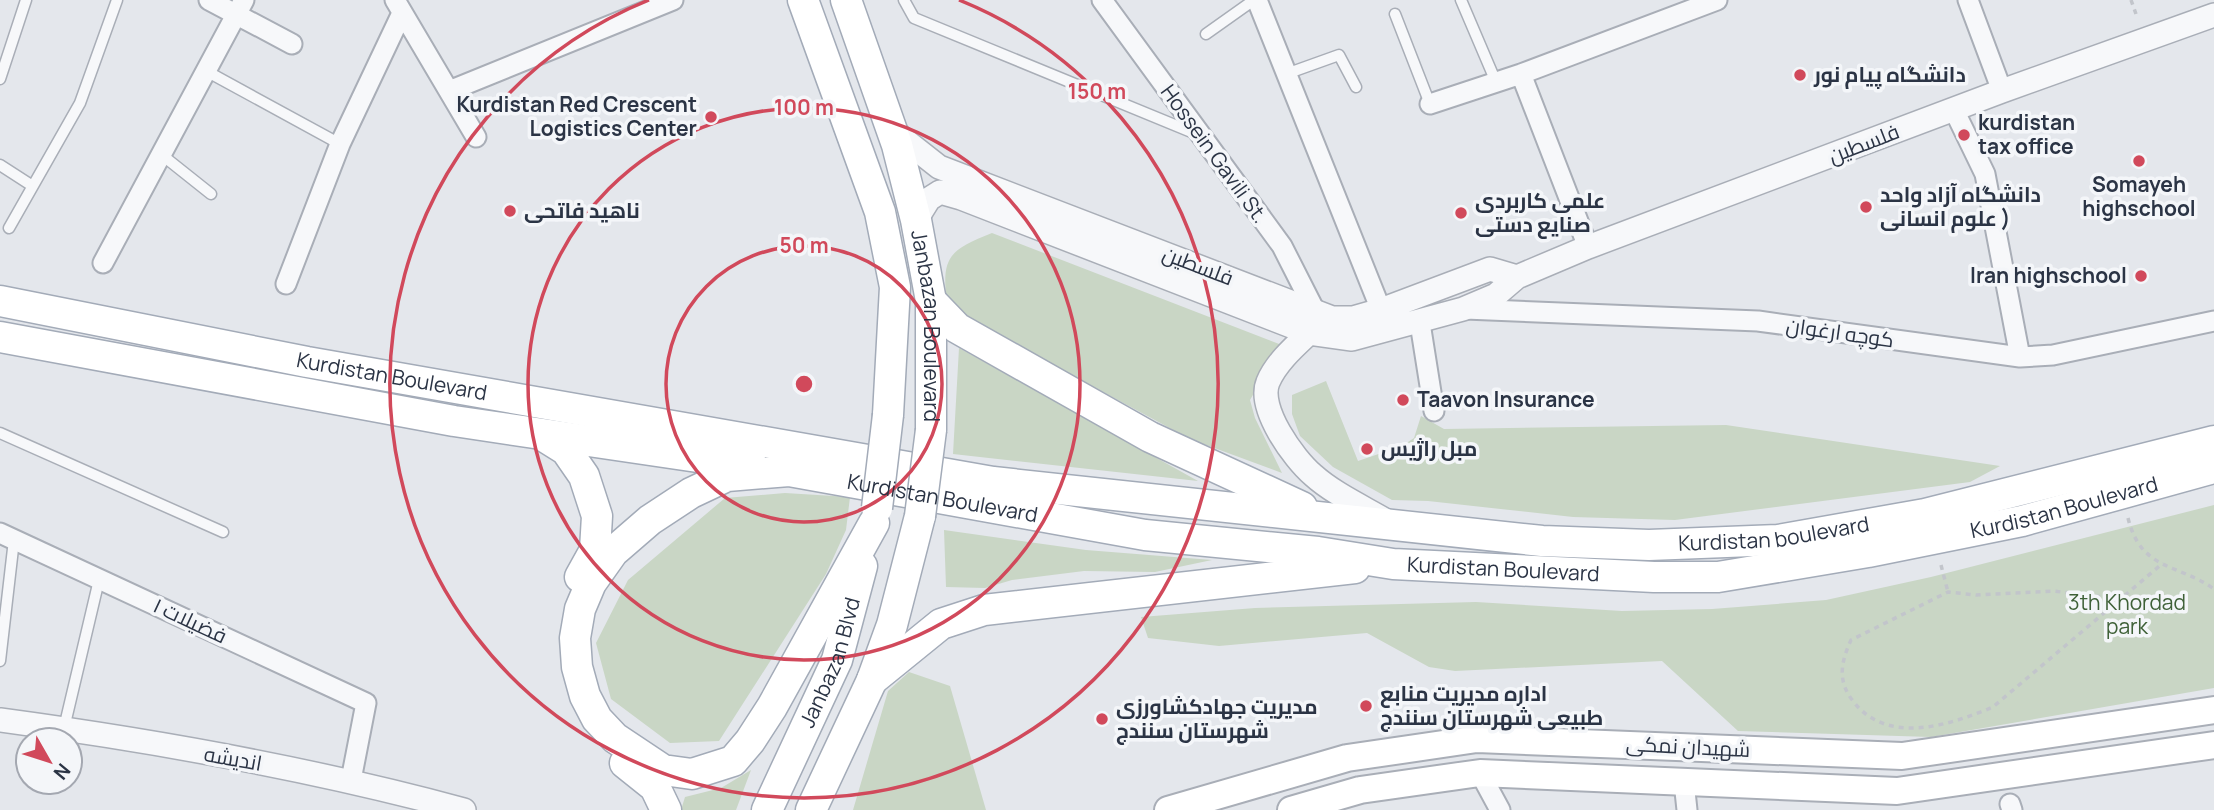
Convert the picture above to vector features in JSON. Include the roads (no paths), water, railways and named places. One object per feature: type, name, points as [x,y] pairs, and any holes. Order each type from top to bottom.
[{"type":"main road","name":"Janbazan Boulevard","points":[[803,0],[880,212],[895,287],[888,415],[875,515]]},
{"type":"main road","name":"Janbazan Boulevard","points":[[813,808],[872,680],[892,625],[920,516],[931,430],[931,301],[916,220],[891,130],[846,0]]},
{"type":"main road","name":"Kurdistan Boulevard","points":[[0,301],[307,362],[993,482],[1324,517]]},
{"type":"main road","points":[[931,301],[957,328],[1150,438],[1324,517]]},
{"type":"main road","name":"Kurdistan Boulevard","points":[[0,337],[454,421],[789,471],[1145,535],[1318,552],[1393,564],[1628,576],[1718,577],[1868,552],[2022,521],[2214,468]]},
{"type":"main road","points":[[454,421],[459,388]]},
{"type":"main road","points":[[538,433],[566,450],[584,476],[597,516],[595,550],[567,607],[561,640],[564,675],[574,704],[589,728],[655,787],[666,810]]},
{"type":"main road","name":"Kurdistan boulevard","points":[[1324,517],[1542,541],[1649,545],[1778,540],[1925,514],[2214,441]]},
{"type":"main road","name":"Kurdistan Boulevard","points":[[789,471],[727,476],[691,493],[650,520],[613,552],[591,583],[580,609],[575,638],[577,667],[585,696],[597,719],[615,738],[663,770],[692,774],[733,761],[750,741],[772,706],[875,515]]},
{"type":"main road","name":"Janbazan Blvd","points":[[767,810],[837,660],[875,515]]},
{"type":"main road","points":[[872,680],[941,624],[984,610],[1393,564]]},
{"type":"main road","name":"شهیدان نمکی","points":[[1168,810],[1347,758],[1477,739],[1902,756],[2214,710]]},
{"type":"main road","name":"شهیدان نمکی","points":[[1291,810],[1360,790],[1480,773],[1897,791],[2214,745]]},
{"type":"street","points":[[209,0],[241,8],[292,44]]},
{"type":"street","points":[[449,91],[673,0]]},
{"type":"street","name":"Hossein Gavili St.","points":[[1103,0],[1282,246],[1312,323]]},
{"type":"street","points":[[1255,0],[1381,310]]},
{"type":"street","points":[[1430,104],[1521,74],[1717,0]]},
{"type":"street","points":[[1968,0],[2002,91]]},
{"type":"street","points":[[398,7],[476,137]]},
{"type":"street","points":[[286,284],[340,144],[398,7]]},
{"type":"street","points":[[103,263],[241,8]]},
{"type":"street","name":"فلسطین","points":[[891,130],[939,167],[1353,340],[1463,309],[1496,295],[1517,277],[1588,247],[2002,91],[2214,15]]},
{"type":"street","points":[[1521,74],[1588,247]]},
{"type":"street","points":[[1954,110],[1985,174],[2020,357]]},
{"type":"street","name":"فلسطین","points":[[916,220],[929,199],[940,192],[1312,323],[1353,318],[1381,310],[1490,269],[1517,277]]},
{"type":"street","name":"کوچه ارغوان","points":[[1463,309],[1758,321],[2020,357],[2053,355],[2214,321]]},
{"type":"street","points":[[1312,323],[1267,384],[1269,410],[1286,444],[1313,476],[1396,527]]},
{"type":"street","points":[[1420,323],[1434,411]]},
{"type":"street","points":[[1313,476],[1324,517]]},
{"type":"street","name":"فضیلات ۱","points":[[5,538],[366,703],[351,780]]},
{"type":"street","name":"اندیشه","points":[[0,720],[48,726]]},
{"type":"street","name":"اندیشه","points":[[84,732],[351,780],[464,810]]},
{"type":"street","points":[[1480,773],[1500,810]]},
{"type":"street","points":[[1684,782],[1687,810]]},
{"type":"lane","points":[[0,79],[26,0]]},
{"type":"lane","points":[[9,228],[31,185],[80,103],[117,0]]},
{"type":"lane","points":[[904,0],[914,18],[1201,136]]},
{"type":"lane","points":[[1206,34],[1255,0]]},
{"type":"lane","points":[[1461,0],[1496,82]]},
{"type":"lane","points":[[1395,14],[1430,104]]},
{"type":"lane","points":[[1286,74],[1339,55],[1356,87]]},
{"type":"lane","points":[[208,72],[340,144]]},
{"type":"lane","points":[[162,155],[211,194]]},
{"type":"lane","points":[[0,165],[31,185]]},
{"type":"lane","points":[[0,433],[223,532]]},
{"type":"lane","points":[[0,661],[5,538]]},
{"type":"lane","points":[[64,726],[99,580]]},
{"type":"place","name":"دانشگاه پیام نور","points":[[1800,75]]},
{"type":"place","name":"Kurdistan Red Crescent Logistics Center","points":[[711,117]]},
{"type":"place","name":"kurdistan tax office","points":[[1964,135]]},
{"type":"place","name":"Somayeh highschool","points":[[2139,161]]},
{"type":"place","name":"دانشگاه آزاد واحد علوم انسانی )","points":[[1866,207]]},
{"type":"place","name":"ناهید فاتحی","points":[[510,211]]},
{"type":"place","name":"علمی کاربردی صنایع دستی","points":[[1461,213]]},
{"type":"place","name":"Iran highschool","points":[[2141,276]]},
{"type":"place","name":"Taavon Insurance","points":[[1403,400]]},
{"type":"place","name":"مبل راژیس","points":[[1367,449]]},
{"type":"place","name":"اداره مدیریت منابع طبیعی شهرستان سنندج","points":[[1366,706]]},
{"type":"place","name":"مدیریت جهادکشاورزی شهرستان سنندج","points":[[1102,719]]},
{"type":"park label","name":"3th Khordad park","points":[[2127,615]]}]
